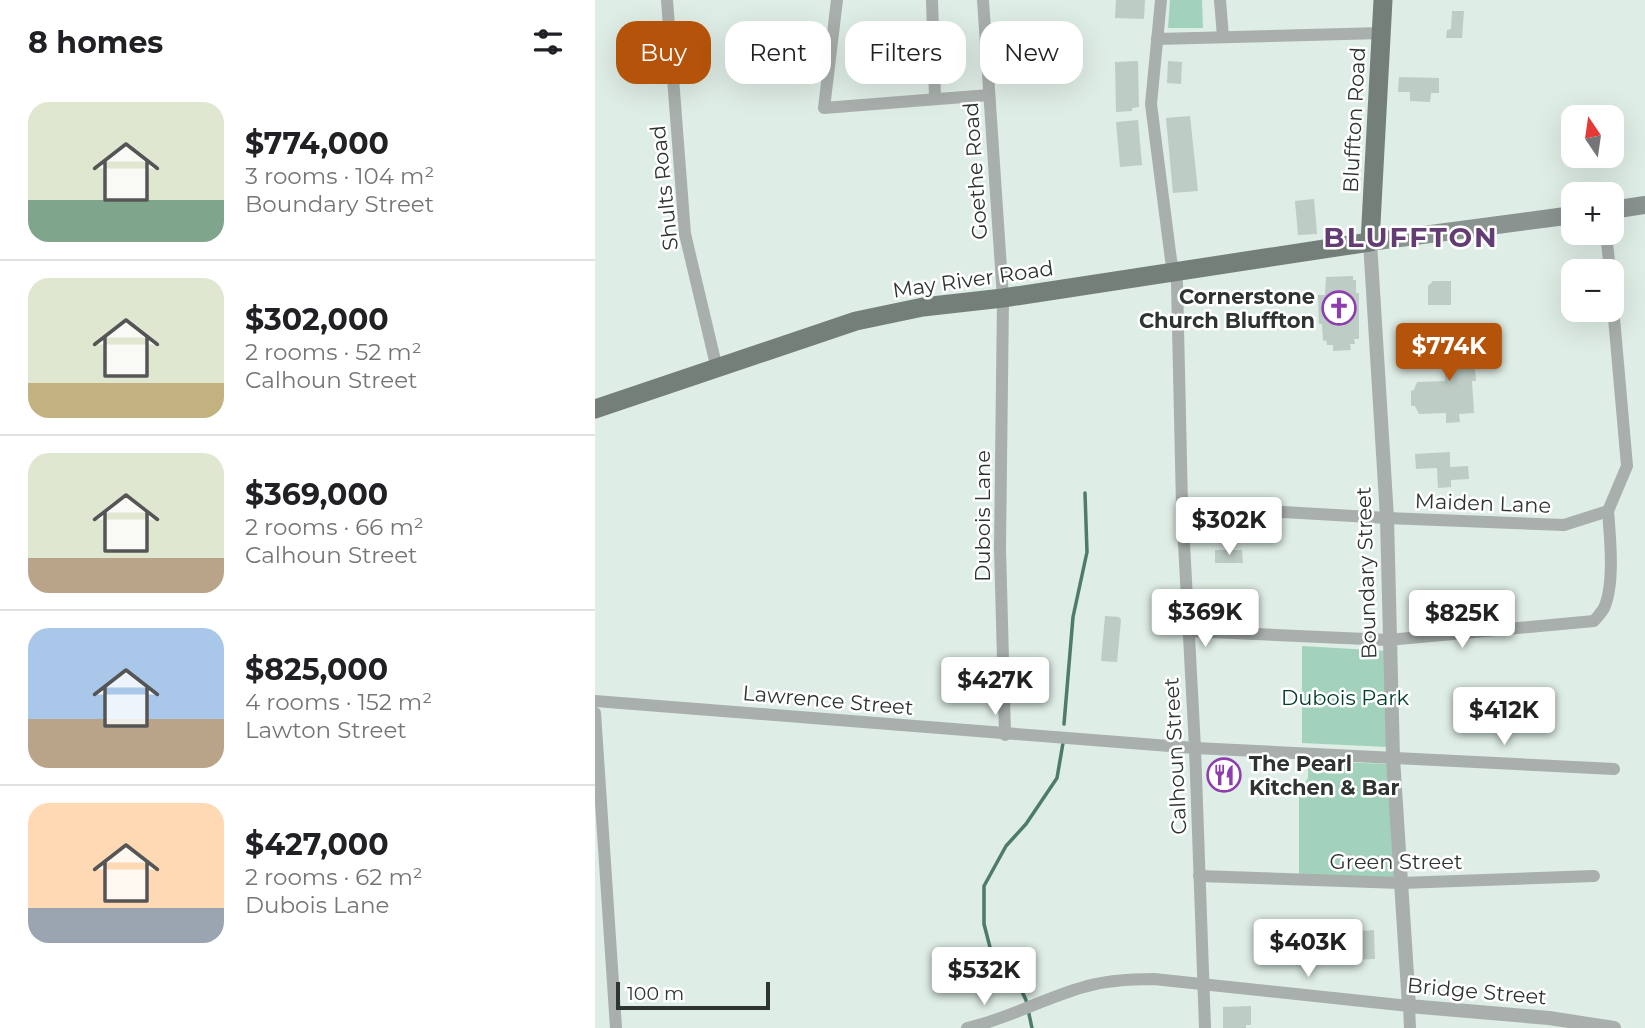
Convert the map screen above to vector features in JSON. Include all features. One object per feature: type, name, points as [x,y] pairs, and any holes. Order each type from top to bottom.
[{"type":"main road","name":"Bluffton Road","points":[[1370,242],[1383,0]]},
{"type":"main road","points":[[1624,208],[1645,205]]},
{"type":"main road","points":[[1370,242],[1561,217]]},
{"type":"main road","name":"May River Road","points":[[595,410],[856,321],[923,307],[1003,298],[1370,242]]},
{"type":"street","name":"Shults Road","points":[[667,0],[685,234],[717,369]]},
{"type":"street","points":[[837,0],[824,108],[989,95]]},
{"type":"street","points":[[932,0],[935,98]]},
{"type":"street","name":"Goethe Road","points":[[983,0],[1003,298]]},
{"type":"street","name":"Calhoun Street","points":[[1161,0],[1151,104],[1171,260],[1175,272],[1182,506],[1195,748],[1205,1028]]},
{"type":"street","points":[[1220,0],[1223,37]]},
{"type":"street","points":[[1157,39],[1382,33]]},
{"type":"street","name":"Boundary Street","points":[[1370,242],[1387,518],[1393,758],[1411,1028]]},
{"type":"street","name":"Dubois Lane","points":[[1003,298],[1000,548],[1005,735]]},
{"type":"street","points":[[1188,631],[1388,640],[1594,621],[1605,607],[1609,582],[1612,554],[1608,511],[1627,466],[1614,322]]},
{"type":"street","name":"Maiden Lane","points":[[1182,506],[1564,525],[1608,511]]},
{"type":"street","name":"Lawrence Street","points":[[595,701],[1195,748],[1614,769]]},
{"type":"street","points":[[595,713],[602,923],[616,1028]]},
{"type":"street","name":"Green Street","points":[[1199,876],[1401,883],[1594,876]]},
{"type":"street","name":"Bridge Street","points":[[967,1028],[1008,1016],[1081,987],[1121,979],[1154,979],[1549,1018],[1614,1028]]},
{"type":"green space","points":[[1170,0],[1202,0],[1203,28],[1168,28]]},
{"type":"green space","name":"Dubois Park","points":[[1302,646],[1387,651],[1388,747],[1302,743]]},
{"type":"green space","points":[[1308,761],[1389,764],[1397,878],[1299,875],[1299,793],[1308,778]]},
{"type":"building","points":[[1116,0],[1145,0],[1144,19],[1115,18]]},
{"type":"building","points":[[1452,11],[1464,11],[1462,38],[1446,38],[1447,30],[1451,29]]},
{"type":"building","points":[[1138,61],[1139,107],[1132,108],[1132,111],[1116,112],[1115,62]]},
{"type":"building","points":[[1168,61],[1182,62],[1181,84],[1167,83]]},
{"type":"building","points":[[1399,77],[1439,78],[1439,93],[1431,93],[1430,102],[1410,101],[1410,92],[1398,92]]},
{"type":"building","points":[[1190,116],[1198,191],[1173,193],[1166,118]]},
{"type":"building","points":[[1138,120],[1142,165],[1120,167],[1116,122]]},
{"type":"building","points":[[1314,199],[1317,234],[1298,235],[1295,201]]},
{"type":"building","name":"Cornerstone Church Bluffton","points":[[1353,276],[1353,280],[1356,280],[1356,293],[1359,293],[1359,339],[1354,339],[1355,344],[1350,344],[1351,350],[1333,351],[1333,345],[1327,345],[1326,340],[1323,341],[1322,324],[1319,324],[1318,295],[1325,295],[1326,277]]},
{"type":"building","points":[[1433,281],[1451,281],[1451,305],[1428,305],[1428,286]]},
{"type":"building","points":[[1472,339],[1476,381],[1472,381],[1474,413],[1459,414],[1460,422],[1446,423],[1446,413],[1419,414],[1415,406],[1411,406],[1411,391],[1417,382],[1445,381],[1445,368],[1429,369],[1428,355],[1444,354],[1444,350],[1449,350],[1448,340]]},
{"type":"building","points":[[1450,452],[1450,467],[1468,466],[1469,479],[1451,480],[1451,487],[1438,488],[1437,468],[1416,469],[1415,454]]},
{"type":"building","points":[[1215,550],[1242,550],[1243,563],[1215,563]]},
{"type":"building","points":[[1105,616],[1119,617],[1121,620],[1117,662],[1101,661]]},
{"type":"building","name":"The Pearl Kitchen & Bar","points":[[1239,764],[1240,784],[1210,786],[1208,766]]},
{"type":"building","points":[[1349,921],[1362,921],[1363,931],[1374,930],[1375,959],[1351,960]]},
{"type":"building","points":[[1251,1006],[1251,1025],[1246,1025],[1246,1028],[1223,1028],[1223,1007]]},
{"type":"waterway","points":[[1064,724],[1073,617],[1087,552],[1085,493]]},
{"type":"waterway","points":[[1032,1028],[1026,1000],[1015,977],[992,955],[984,924],[984,886],[1006,846],[1026,824],[1057,778],[1063,743]]},
{"type":"place","name":"Cornerstone Church Bluffton","points":[[1339,308]]},
{"type":"place","name":"The Pearl Kitchen & Bar","points":[[1224,775]]},
{"type":"district","name":"BLUFFTON","points":[[1411,237]]}]
